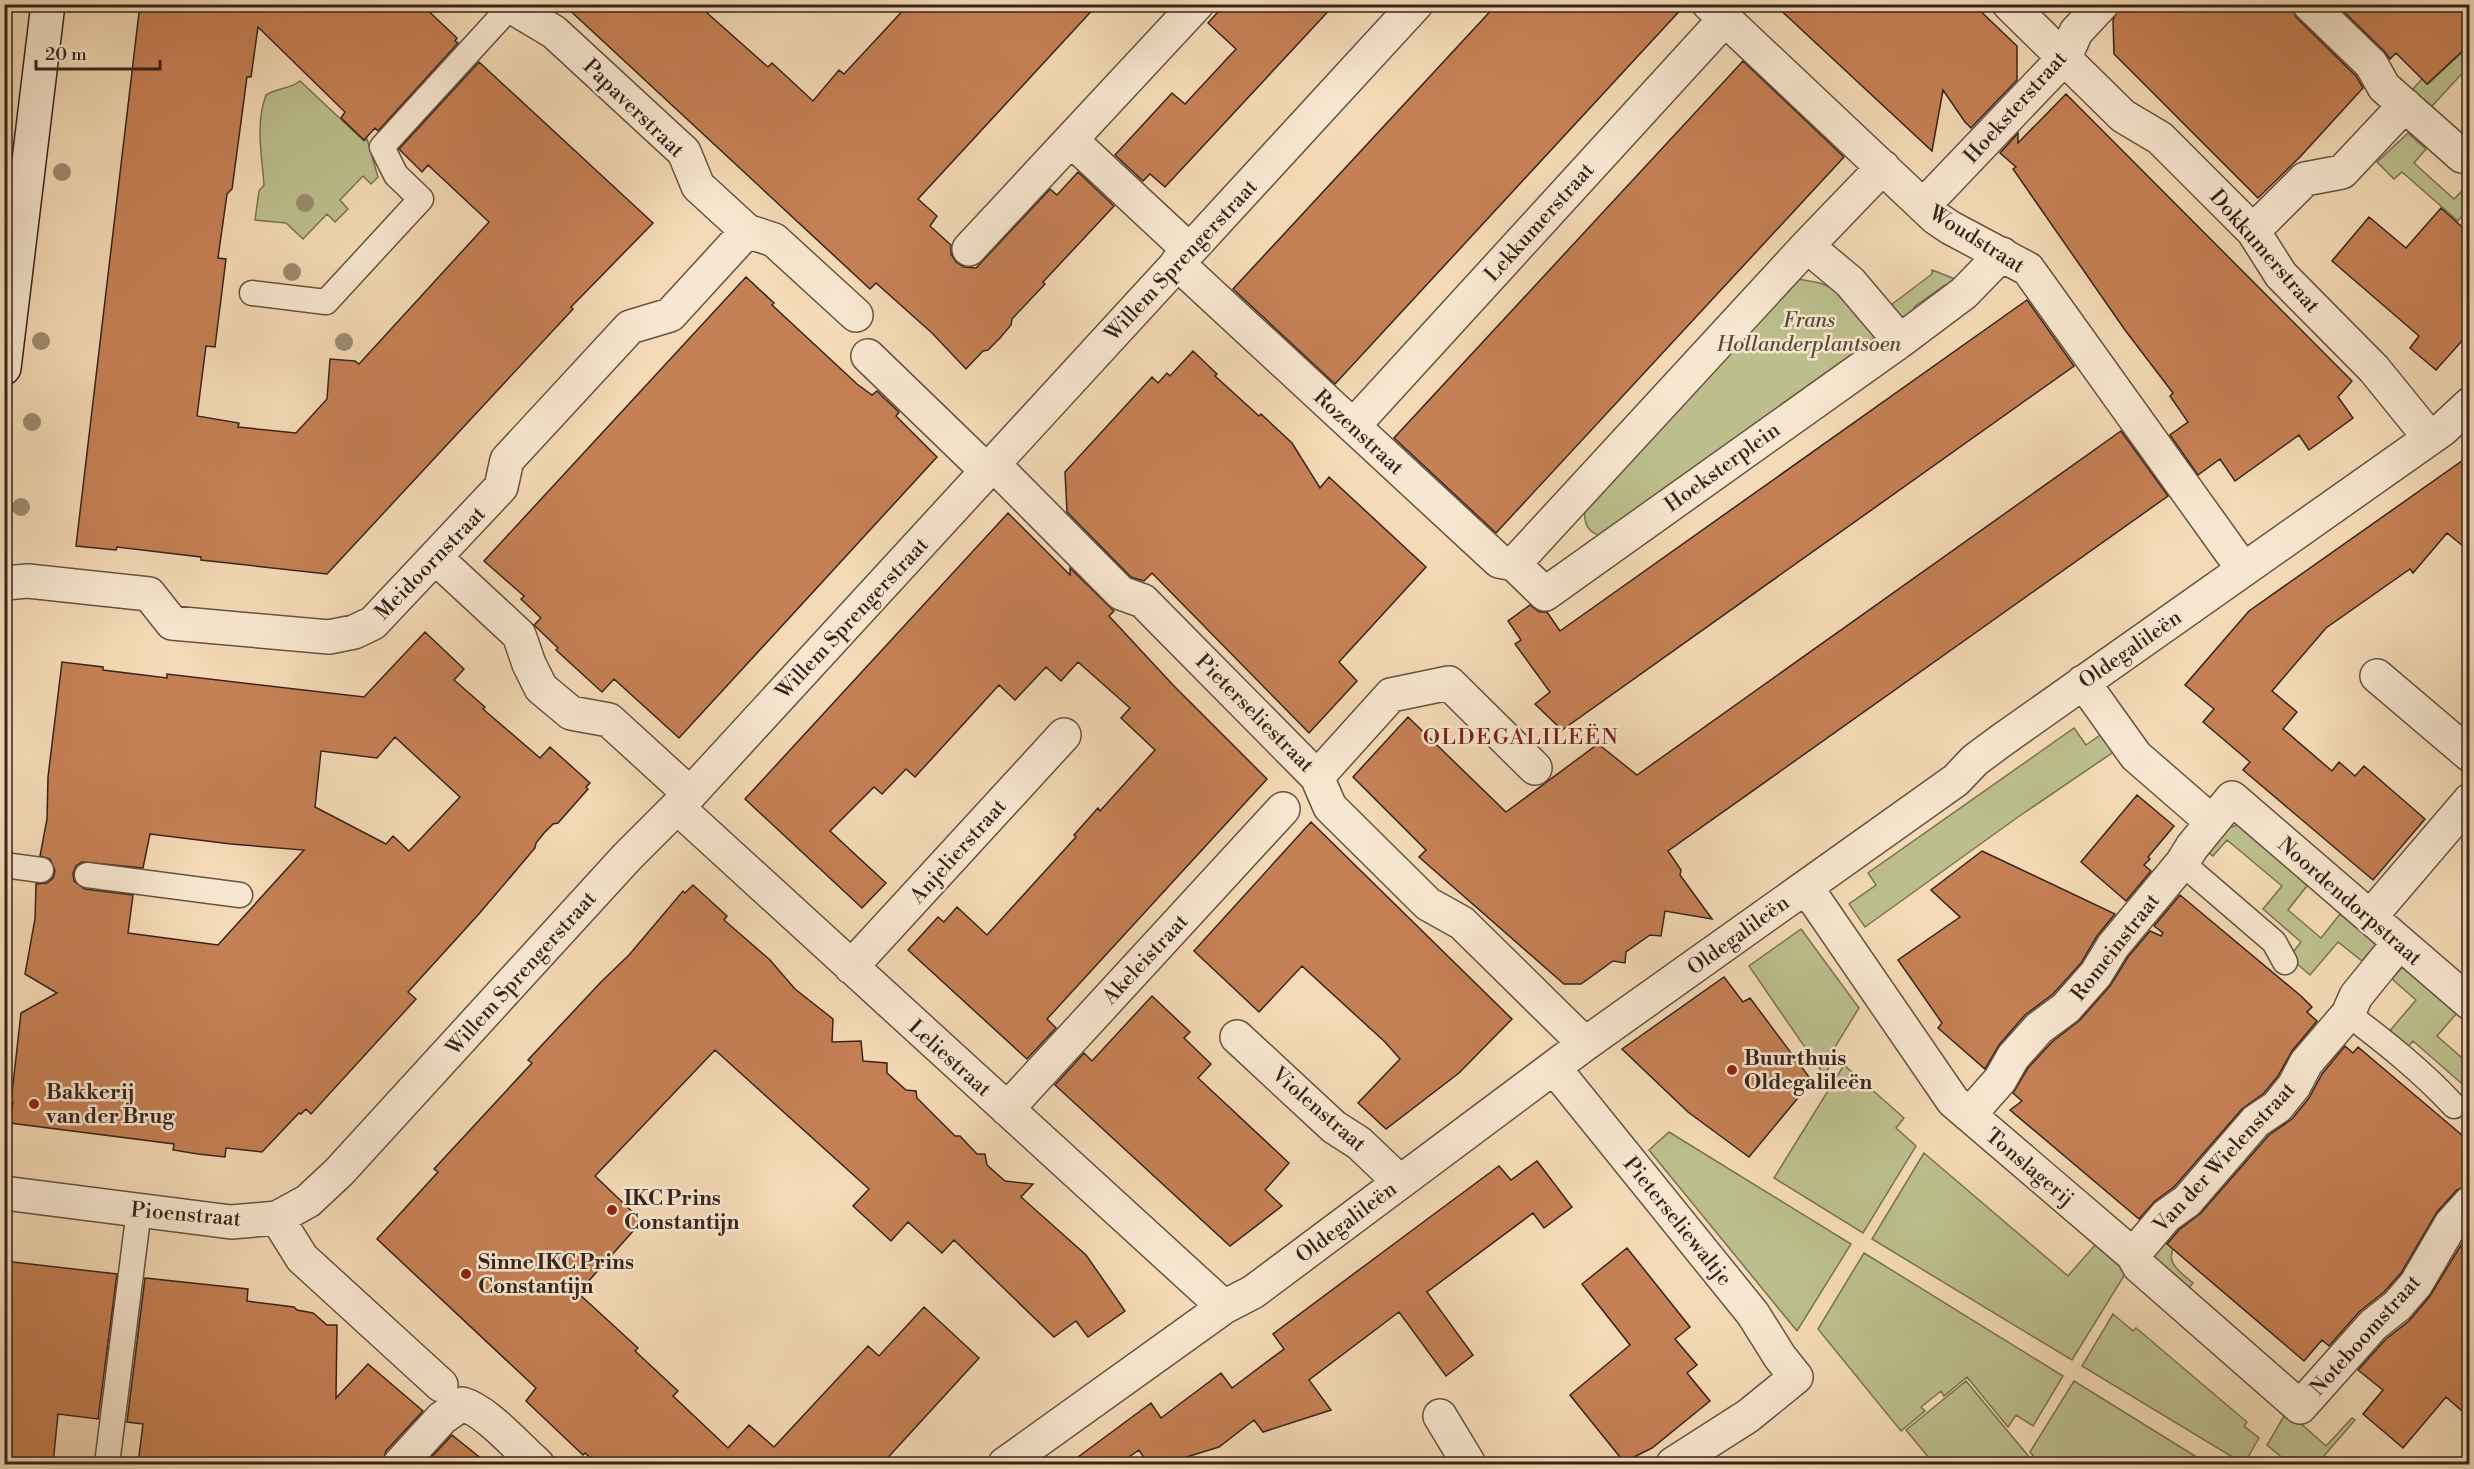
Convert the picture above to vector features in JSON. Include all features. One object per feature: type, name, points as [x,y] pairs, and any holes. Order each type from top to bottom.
[{"type":"street","points":[[4,368],[48,4]]},
{"type":"street","points":[[969,249],[1197,4]]},
{"type":"street","name":"Willem Sprengerstraat","points":[[276,1218],[308,1201],[339,1172],[1416,4]]},
{"type":"street","name":"Dokkumerstraat","points":[[2008,4],[2065,57],[2123,116],[2160,138],[2253,231],[2281,275],[2374,369],[2430,438]]},
{"type":"street","name":"Hoeksterstraat","points":[[1923,206],[2065,57],[2076,32],[2102,4]]},
{"type":"street","points":[[2309,4],[2371,64],[2384,87],[2462,156]]},
{"type":"street","name":"Papaverstraat","points":[[508,6],[554,32],[684,152],[698,186],[747,231],[774,240],[856,315]]},
{"type":"street","name":"Woudstraat","points":[[1717,12],[1923,206],[1951,228],[2028,269],[2243,569]]},
{"type":"street","name":"Lekkumerstraat","points":[[1353,426],[1717,12]]},
{"type":"street","points":[[2253,231],[2305,179],[2342,172],[2405,105]]},
{"type":"street","name":"Rozenstraat","points":[[1071,140],[1183,257],[1353,426],[1499,561],[1514,564],[1545,594]]},
{"type":"street","points":[[1514,564],[1883,167]]},
{"type":"street","name":"Meidoornstraat","points":[[4,583],[28,581],[149,594],[172,623],[329,637],[354,632],[373,623],[501,487],[507,460],[630,327],[670,315],[747,231]]},
{"type":"street","points":[[1808,246],[1850,282],[1900,341]]},
{"type":"street","name":"Hoeksterplein","points":[[1545,594],[1900,341],[1964,293],[2002,254]]},
{"type":"street","points":[[868,356],[990,467]]},
{"type":"street","name":"Oldegalileën","points":[[1005,1464],[1224,1307],[1253,1292],[1555,1069],[1585,1044],[1956,780],[1975,759],[2443,429],[2469,404]]},
{"type":"street","name":"Pieterseliestraat","points":[[990,467],[1121,593],[1143,601],[1173,630],[1317,777],[1330,807],[1428,904],[1462,923],[1585,1044]]},
{"type":"street","name":"Leliestraat","points":[[436,558],[519,635],[529,664],[541,688],[571,713],[609,720],[683,800],[851,967],[1224,1307]]},
{"type":"street","points":[[2377,676],[2469,754]]},
{"type":"street","name":"Noordendorpstraat","points":[[2083,682],[2136,756],[2222,810],[2370,917],[2469,1003]]},
{"type":"street","points":[[1317,777],[1391,695],[1449,683],[1535,768]]},
{"type":"street","name":"Anjelierstraat","points":[[851,967],[1064,735]]},
{"type":"street","points":[[2370,917],[2469,800]]},
{"type":"street","name":"Akeleistraat","points":[[1007,1109],[1283,809]]},
{"type":"street","name":"Romeinstraat","points":[[1969,1115],[2000,1080],[2013,1057],[2039,1028],[2066,1008],[2096,974],[2113,946],[2182,863],[2222,810]]},
{"type":"street","name":"Tonslagerij","points":[[1806,887],[1953,1101],[2133,1255],[2139,1266],[2300,1407]]},
{"type":"street","name":"Van der Wielenstraat","points":[[2133,1255],[2166,1216],[2187,1201],[2256,1121],[2277,1107],[2294,1086],[2306,1063],[2348,1014],[2355,996],[2399,943]]},
{"type":"street","name":"Violenstraat","points":[[1237,1037],[1335,1127],[1359,1143],[1400,1182]]},
{"type":"street","name":"Pieterseliewaltje","points":[[1555,1069],[1753,1314],[1780,1357],[1796,1377],[1748,1416],[1673,1464]]},
{"type":"street","name":"Pioenstraat","points":[[4,1193],[231,1222],[276,1218]]},
{"type":"street","name":"Noteboomstraat","points":[[2300,1407],[2373,1324],[2397,1306],[2416,1284],[2451,1224],[2469,1203]]},
{"type":"street","points":[[276,1218],[302,1258],[451,1395],[472,1407],[537,1464]]},
{"type":"street","points":[[400,1464],[442,1418],[451,1395]]},
{"type":"street","points":[[1440,1416],[1469,1464]]},
{"type":"lane","points":[[252,293],[326,302],[421,199],[396,175],[382,147],[508,6]]},
{"type":"lane","points":[[2182,863],[2274,942],[2285,962]]},
{"type":"lane","points":[[4,865],[41,870]]},
{"type":"lane","points":[[87,875],[240,895]]},
{"type":"lane","points":[[2348,1014],[2439,1090],[2454,1106]]},
{"type":"lane","points":[[107,1464],[139,1210]]},
{"type":"green space","points":[[2469,46],[2469,66],[2432,106],[2412,90],[2422,79],[2428,84]]},
{"type":"green space","points":[[300,81],[364,141],[367,139],[378,177],[371,184],[363,176],[340,200],[348,209],[335,222],[327,214],[303,239],[286,223],[255,220],[259,191],[264,185],[260,128],[266,95]]},
{"type":"green space","points":[[2408,133],[2426,149],[2414,163],[2454,199],[2469,184],[2469,207],[2458,221],[2402,172],[2394,179],[2377,162]]},
{"type":"green space","points":[[1932,270],[1960,281],[1948,288],[1945,285],[1914,307],[1917,317],[1899,319],[1891,305],[1932,274]]},
{"type":"green space","name":"Frans Hollanderplantsoen","points":[[1798,279],[1820,283],[1839,291],[1877,337],[1877,343],[1606,536],[1590,530],[1585,522],[1585,504]]},
{"type":"green space","points":[[2074,728],[2086,745],[2103,733],[2115,751],[2018,817],[1865,927],[1849,904],[1876,885],[1868,873]]},
{"type":"green space","points":[[2241,824],[2310,882],[2288,910],[2321,938],[2340,914],[2376,944],[2362,961],[2338,942],[2310,975],[2289,957],[2301,942],[2263,909],[2282,886],[2227,840],[2213,856],[2205,850],[2221,830]]},
{"type":"green space","points":[[1801,929],[1859,1008],[1830,1055],[1835,1058],[1824,1075],[1749,966]]},
{"type":"green space","points":[[2403,966],[2457,1013],[2437,1036],[2469,1064],[2469,1113],[2458,1103],[2468,1089],[2413,1041],[2405,1050],[2388,1033],[2416,1000],[2392,979]]},
{"type":"green space","points":[[1844,1065],[1904,1118],[1896,1128],[1916,1146],[1863,1233],[1774,1178]]},
{"type":"green space","points":[[1669,1132],[1851,1244],[1797,1331],[1649,1150]]},
{"type":"green space","points":[[1924,1153],[2068,1276],[2096,1244],[2127,1271],[2072,1360],[1872,1239]]},
{"type":"green space","points":[[2178,1226],[2184,1230],[2174,1247],[2172,1259],[2178,1270],[2193,1283],[2185,1292],[2156,1267],[2151,1252]]},
{"type":"green space","points":[[1864,1253],[2063,1376],[2033,1426],[2016,1415],[2008,1427],[1967,1377],[1944,1396],[1941,1391],[1921,1407],[1925,1411],[1901,1431],[1818,1329]]},
{"type":"green space","points":[[2113,1314],[2133,1331],[2136,1328],[2247,1422],[2244,1426],[2259,1438],[2244,1464],[2082,1366]]},
{"type":"green space","points":[[1966,1381],[2035,1464],[1934,1464],[1906,1430]]},
{"type":"green space","points":[[2074,1381],[2208,1464],[2040,1464],[2030,1452]]},
{"type":"green space","points":[[2287,1411],[2326,1446],[2352,1418],[2355,1420],[2317,1464],[2290,1464],[2267,1445]]},
{"type":"building","points":[[140,4],[421,4],[457,38],[455,41],[458,43],[378,131],[375,128],[364,140],[341,118],[345,112],[258,27],[251,77],[247,77],[232,189],[227,194],[218,258],[226,259],[215,347],[206,346],[197,416],[239,423],[238,427],[296,433],[327,399],[330,359],[355,361],[359,364],[489,222],[428,165],[422,172],[399,149],[479,62],[653,223],[571,307],[573,309],[327,574],[201,560],[201,557],[117,547],[116,550],[76,546]]},
{"type":"building","points":[[563,4],[697,4],[768,67],[772,63],[813,101],[839,70],[844,74],[909,4],[1098,4],[918,199],[937,216],[930,226],[951,245],[951,254],[956,262],[964,267],[976,268],[1050,189],[1057,195],[1078,172],[1114,206],[1043,282],[1045,284],[1012,319],[1011,325],[1000,338],[988,350],[983,351],[966,369],[932,333],[876,283],[870,289]]},
{"type":"building","points":[[1225,4],[1335,4],[1165,187],[1150,174],[1143,181],[1115,155],[1172,93],[1185,104],[1236,49],[1208,23]]},
{"type":"building","points":[[1497,4],[1686,4],[1335,384],[1233,289]]},
{"type":"building","points":[[1774,4],[1973,4],[2017,46],[2017,80],[1971,128],[1943,90],[1932,151]]},
{"type":"building","points":[[2120,4],[2291,4],[2296,17],[2356,76],[2363,88],[2300,157],[2258,198],[2114,54],[2113,20]]},
{"type":"building","points":[[2336,4],[2469,4],[2469,45],[2427,84],[2396,53],[2390,59]]},
{"type":"building","points":[[1743,61],[1844,157],[1496,533],[1394,438]]},
{"type":"building","points":[[2066,94],[2352,381],[2338,397],[2353,418],[2309,450],[2299,435],[2235,481],[2220,459],[2198,475],[2170,435],[2188,422],[2170,396],[2173,393],[2125,330],[2013,169],[2016,167],[2000,153],[2018,133],[2018,143]]},
{"type":"building","points":[[2441,208],[2469,233],[2469,333],[2436,370],[2410,348],[2419,336],[2332,261],[2369,217],[2406,248]]},
{"type":"building","points":[[746,277],[774,303],[772,305],[857,384],[872,395],[877,391],[899,412],[896,416],[937,457],[679,738],[614,679],[602,692],[556,650],[558,648],[534,625],[541,618],[521,599],[524,596],[484,561]]},
{"type":"building","points":[[2027,300],[2074,366],[1562,730],[1535,704],[1550,692],[1515,644],[1521,640],[1508,621],[1530,605],[1539,612],[1547,612],[1560,631]]},
{"type":"building","points":[[1193,351],[1217,374],[1215,376],[1292,443],[1320,488],[1329,477],[1426,567],[1339,662],[1357,681],[1309,733],[1152,573],[1144,581],[1131,577],[1067,512],[1065,472],[1152,377],[1158,383],[1167,373],[1170,376]]},
{"type":"building","points":[[2121,431],[2168,496],[1668,851],[1681,870],[1680,875],[1712,919],[1665,911],[1661,936],[1650,935],[1626,952],[1625,963],[1613,961],[1581,984],[1564,984],[1419,857],[1426,850],[1353,777],[1408,717],[1506,812],[1598,744],[1637,775]]},
{"type":"building","points":[[2469,456],[2469,551],[2447,533],[2413,573],[2410,569],[2326,628],[2272,691],[2297,712],[2283,729],[2332,771],[2339,762],[2355,776],[2364,766],[2425,819],[2373,880],[2243,770],[2250,762],[2203,722],[2214,709],[2185,685],[2249,611]]},
{"type":"building","points":[[1008,513],[1070,575],[1070,568],[1114,611],[1109,616],[1173,685],[1267,779],[1047,1019],[1056,1028],[1027,1059],[908,950],[938,917],[944,922],[957,907],[987,935],[1076,837],[1074,835],[1098,808],[1100,811],[1155,750],[1121,718],[1130,708],[1078,662],[1061,681],[1046,667],[1015,700],[999,685],[915,777],[906,769],[882,794],[874,787],[830,831],[886,883],[862,908],[745,799]]},
{"type":"building","points":[[425,632],[464,669],[454,680],[485,707],[483,709],[540,758],[550,747],[590,783],[586,787],[588,789],[558,823],[553,824],[544,833],[535,848],[478,915],[408,992],[416,999],[311,1114],[306,1109],[301,1114],[299,1113],[262,1152],[226,1148],[225,1157],[198,1154],[173,1150],[174,1144],[10,1123],[21,1013],[57,993],[25,974],[35,919],[36,884],[47,883],[53,878],[55,871],[50,859],[40,856],[47,819],[48,777],[62,662],[167,678],[167,674],[364,697]],"holes":[[[395,737],[460,797],[409,851],[393,836],[386,844],[315,807],[321,751],[377,758]],[[150,834],[231,844],[304,850],[218,945],[128,933],[133,895],[85,889],[74,881],[73,873],[76,866],[82,862],[143,868]]]},
{"type":"building","points":[[2137,795],[2174,826],[2148,857],[2150,859],[2144,865],[2151,871],[2126,901],[2081,862]]},
{"type":"building","points":[[1311,822],[1512,1019],[1459,1073],[1386,1129],[1358,1103],[1400,1059],[1385,1042],[1302,966],[1259,1012],[1194,951]]},
{"type":"building","points":[[1982,851],[2115,914],[2097,936],[2081,963],[2053,994],[2025,1015],[1999,1045],[1985,1069],[1938,1028],[1942,1023],[1898,960],[1960,917],[1931,890]]},
{"type":"building","points":[[693,885],[727,916],[724,920],[770,960],[795,989],[833,1019],[832,1042],[861,1041],[863,1061],[887,1063],[887,1073],[906,1090],[916,1091],[917,1098],[955,1136],[960,1136],[977,1154],[985,1154],[987,1165],[1005,1181],[1033,1184],[1021,1197],[1086,1255],[1125,1311],[1088,1337],[1076,1321],[1054,1337],[954,1240],[942,1253],[908,1222],[891,1241],[853,1206],[869,1189],[715,1050],[595,1176],[642,1221],[578,1293],[638,1348],[635,1351],[678,1391],[673,1396],[728,1448],[749,1425],[774,1447],[868,1346],[879,1356],[924,1307],[979,1358],[882,1464],[598,1464],[585,1453],[583,1455],[526,1401],[536,1388],[377,1239],[438,1172],[434,1169],[532,1063],[528,1060],[629,955],[683,891],[685,893]]},
{"type":"building","points":[[2180,895],[2301,996],[2312,1007],[2307,1012],[2317,1021],[2292,1051],[2278,1076],[2264,1093],[2242,1109],[2174,1187],[2155,1201],[2139,1219],[2010,1110],[2022,1101],[2013,1093],[2028,1068],[2052,1042],[2080,1020],[2110,986],[2128,957],[2150,931],[2161,936],[2163,933],[2154,926]]},
{"type":"building","points":[[1724,977],[1743,1002],[1750,998],[1812,1081],[1749,1157],[1688,1112],[1622,1049]]},
{"type":"building","points":[[1152,996],[1190,1032],[1184,1038],[1211,1064],[1198,1078],[1289,1163],[1265,1190],[1282,1206],[1230,1246],[1055,1085],[1084,1053],[1092,1061]]},
{"type":"building","points":[[2345,1046],[2353,1053],[2358,1047],[2469,1141],[2469,1185],[2457,1190],[2437,1212],[2401,1273],[2384,1292],[2359,1312],[2329,1346],[2322,1340],[2304,1361],[2167,1244],[2179,1230],[2201,1213],[2269,1135],[2292,1119],[2309,1098],[2322,1074]]},
{"type":"building","points":[[1537,1161],[1572,1207],[1544,1228],[1533,1213],[1427,1292],[1473,1355],[1446,1376],[1399,1312],[1309,1380],[1331,1410],[1263,1432],[1254,1420],[1219,1447],[1164,1464],[1148,1464],[1139,1450],[1119,1464],[1070,1463],[1151,1403],[1161,1418],[1221,1373],[1232,1388],[1284,1349],[1273,1334],[1422,1223],[1499,1166],[1511,1180]]},
{"type":"building","points":[[2469,1232],[2469,1417],[2446,1397],[2403,1448],[2363,1414],[2383,1390],[2358,1370],[2386,1339],[2409,1321],[2430,1296]]},
{"type":"building","points":[[1627,1248],[1690,1327],[1675,1339],[1697,1365],[1687,1373],[1710,1401],[1652,1448],[1624,1462],[1570,1395],[1630,1345],[1582,1284]]},
{"type":"building","points":[[4,1261],[117,1274],[98,1419],[58,1414],[53,1464],[4,1458]]},
{"type":"building","points":[[145,1278],[248,1289],[247,1301],[294,1307],[297,1310],[313,1313],[327,1325],[337,1325],[336,1398],[368,1364],[423,1411],[386,1451],[382,1464],[138,1464],[143,1424],[127,1422]]},
{"type":"building","points":[[452,1435],[488,1464],[425,1464]]},
{"type":"place","name":"Buurthuis Oldegalileën","points":[[1732,1070]]},
{"type":"place","name":"Bakkerij van der Brug","points":[[34,1104]]},
{"type":"place","name":"IKC Prins Constantijn","points":[[612,1210]]},
{"type":"place","name":"Sinne IKC Prins Constantijn","points":[[466,1274]]},
{"type":"district","name":"OLDEGALILEËN","points":[[1521,736]]}]
